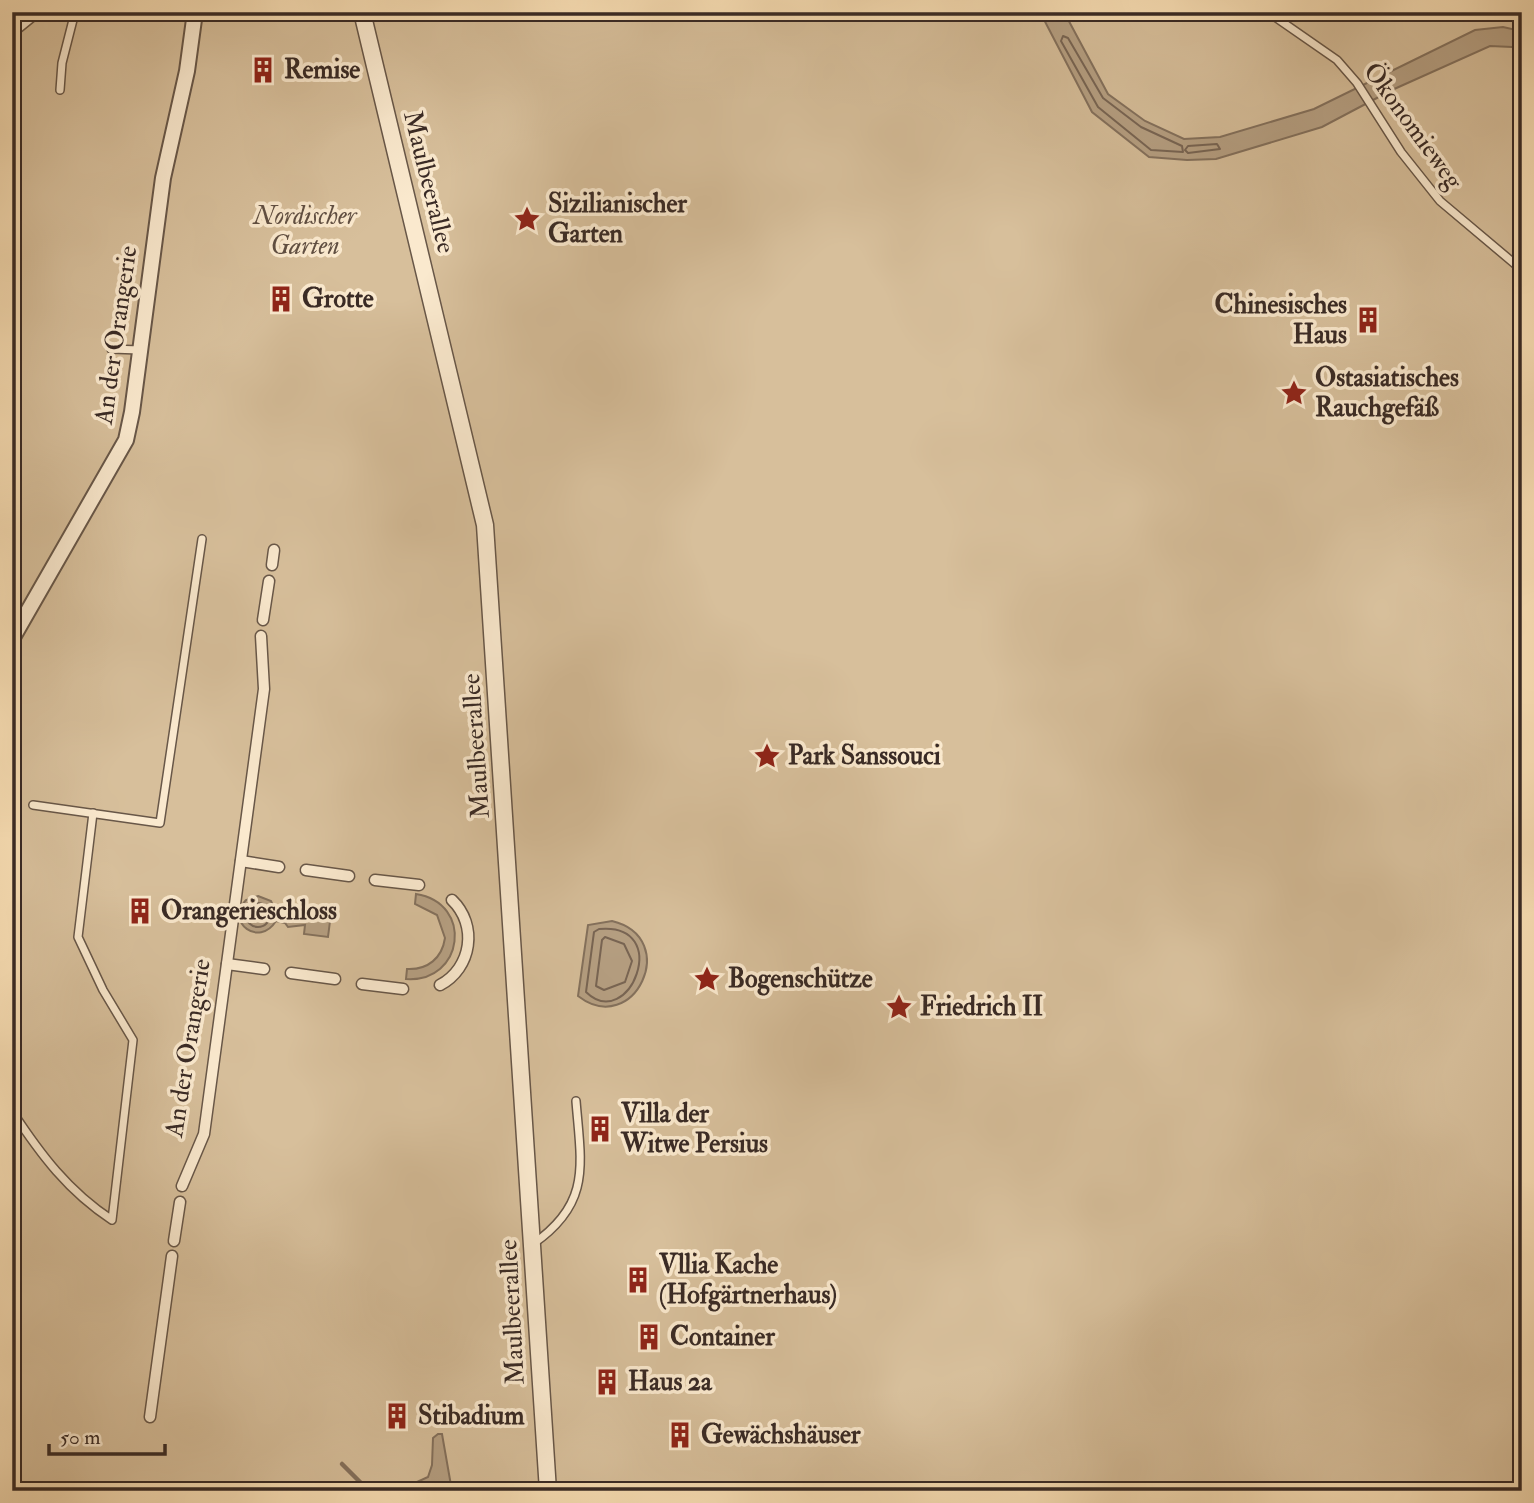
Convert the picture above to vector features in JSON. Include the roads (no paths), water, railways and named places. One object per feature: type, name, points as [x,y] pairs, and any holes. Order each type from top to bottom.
[{"type":"street","name":"An der Orangerie","points":[[12,639],[126,440],[141,350],[163,178],[187,71],[195,12]]},
{"type":"street","name":"Maulbeerallee","points":[[362,12],[485,525],[548,1491]]},
{"type":"street","points":[[272,565],[274,550]]},
{"type":"street","points":[[263,620],[269,581]]},
{"type":"street","name":"An der Orangerie","points":[[182,1186],[204,1134],[264,689],[261,636]]},
{"type":"street","points":[[241,861],[279,867]]},
{"type":"street","points":[[306,870],[349,876]]},
{"type":"street","points":[[375,880],[419,886]]},
{"type":"street","points":[[448,984],[466,965],[473,944],[472,926],[455,902],[469,898]]},
{"type":"street","points":[[216,913],[233,915]]},
{"type":"street","points":[[227,964],[264,970]]},
{"type":"street","points":[[291,973],[335,979]]},
{"type":"street","points":[[362,984],[404,989]]},
{"type":"street","points":[[174,1241],[180,1202]]},
{"type":"street","points":[[150,1417],[172,1256]]},
{"type":"lane","points":[[12,34],[39,12]]},
{"type":"lane","points":[[60,90],[64,54],[75,12]]},
{"type":"lane","name":"Ökonomieweg","points":[[1268,12],[1288,29],[1318,45],[1357,83],[1401,152],[1440,201],[1522,270]]},
{"type":"lane","points":[[111,349],[141,350]]},
{"type":"lane","points":[[33,805],[160,823],[202,539]]},
{"type":"lane","points":[[12,1111],[57,1176],[77,1195],[112,1220],[133,1040],[103,990],[78,937],[93,813]]},
{"type":"lane","points":[[532,1244],[554,1227],[575,1199],[581,1168],[576,1101]]},
{"type":"water","points":[[1040,12],[1064,12],[1108,94],[1145,121],[1184,139],[1220,137],[1314,109],[1475,30],[1503,27],[1521,31],[1522,54],[1512,47],[1490,46],[1392,90],[1322,127],[1216,159],[1149,157],[1092,112]]},
{"type":"water","points":[[416,894],[435,900],[447,912],[454,926],[454,941],[450,956],[440,969],[425,977],[406,979],[407,969],[427,965],[437,957],[445,938],[437,915],[415,904]]},
{"type":"water","points":[[258,896],[271,901],[277,914],[292,912],[296,917],[306,918],[308,910],[331,913],[328,937],[304,934],[305,925],[288,927],[285,923],[276,921],[269,929],[261,932],[247,929],[239,916],[241,908],[246,900]]},
{"type":"water","points":[[612,921],[633,931],[644,946],[647,964],[642,981],[632,996],[617,1005],[598,1006],[578,996],[588,925]]},
{"type":"water","points":[[442,1434],[452,1491],[416,1490],[417,1482],[428,1477],[432,1465],[433,1438]]},
{"type":"waterway","points":[[342,1464],[365,1487],[377,1491]]},
{"type":"place","name":"Remise","points":[[263,70]]},
{"type":"place","name":"Sizilianischer Garten","points":[[527,219]]},
{"type":"place","name":"Grotte","points":[[281,299]]},
{"type":"place","name":"Chinesisches Haus","points":[[1368,320]]},
{"type":"place","name":"Ostasiatisches Rauchgefäß","points":[[1294,393]]},
{"type":"place","name":"Park Sanssouci","points":[[767,756]]},
{"type":"place","name":"Orangerieschloss","points":[[140,911]]},
{"type":"place","name":"Bogenschütze","points":[[707,979]]},
{"type":"place","name":"Friedrich II","points":[[899,1007]]},
{"type":"place","name":"Villa der Witwe Persius","points":[[600,1129]]},
{"type":"place","name":"Vllia Kache (Hofgärtnerhaus)","points":[[638,1280]]},
{"type":"place","name":"Container","points":[[649,1337]]},
{"type":"place","name":"Haus 2a","points":[[607,1382]]},
{"type":"place","name":"Stibadium","points":[[397,1416]]},
{"type":"place","name":"Gewächshäuser","points":[[680,1435]]},
{"type":"park label","name":"Nordischer Garten","points":[[305,231]]}]
